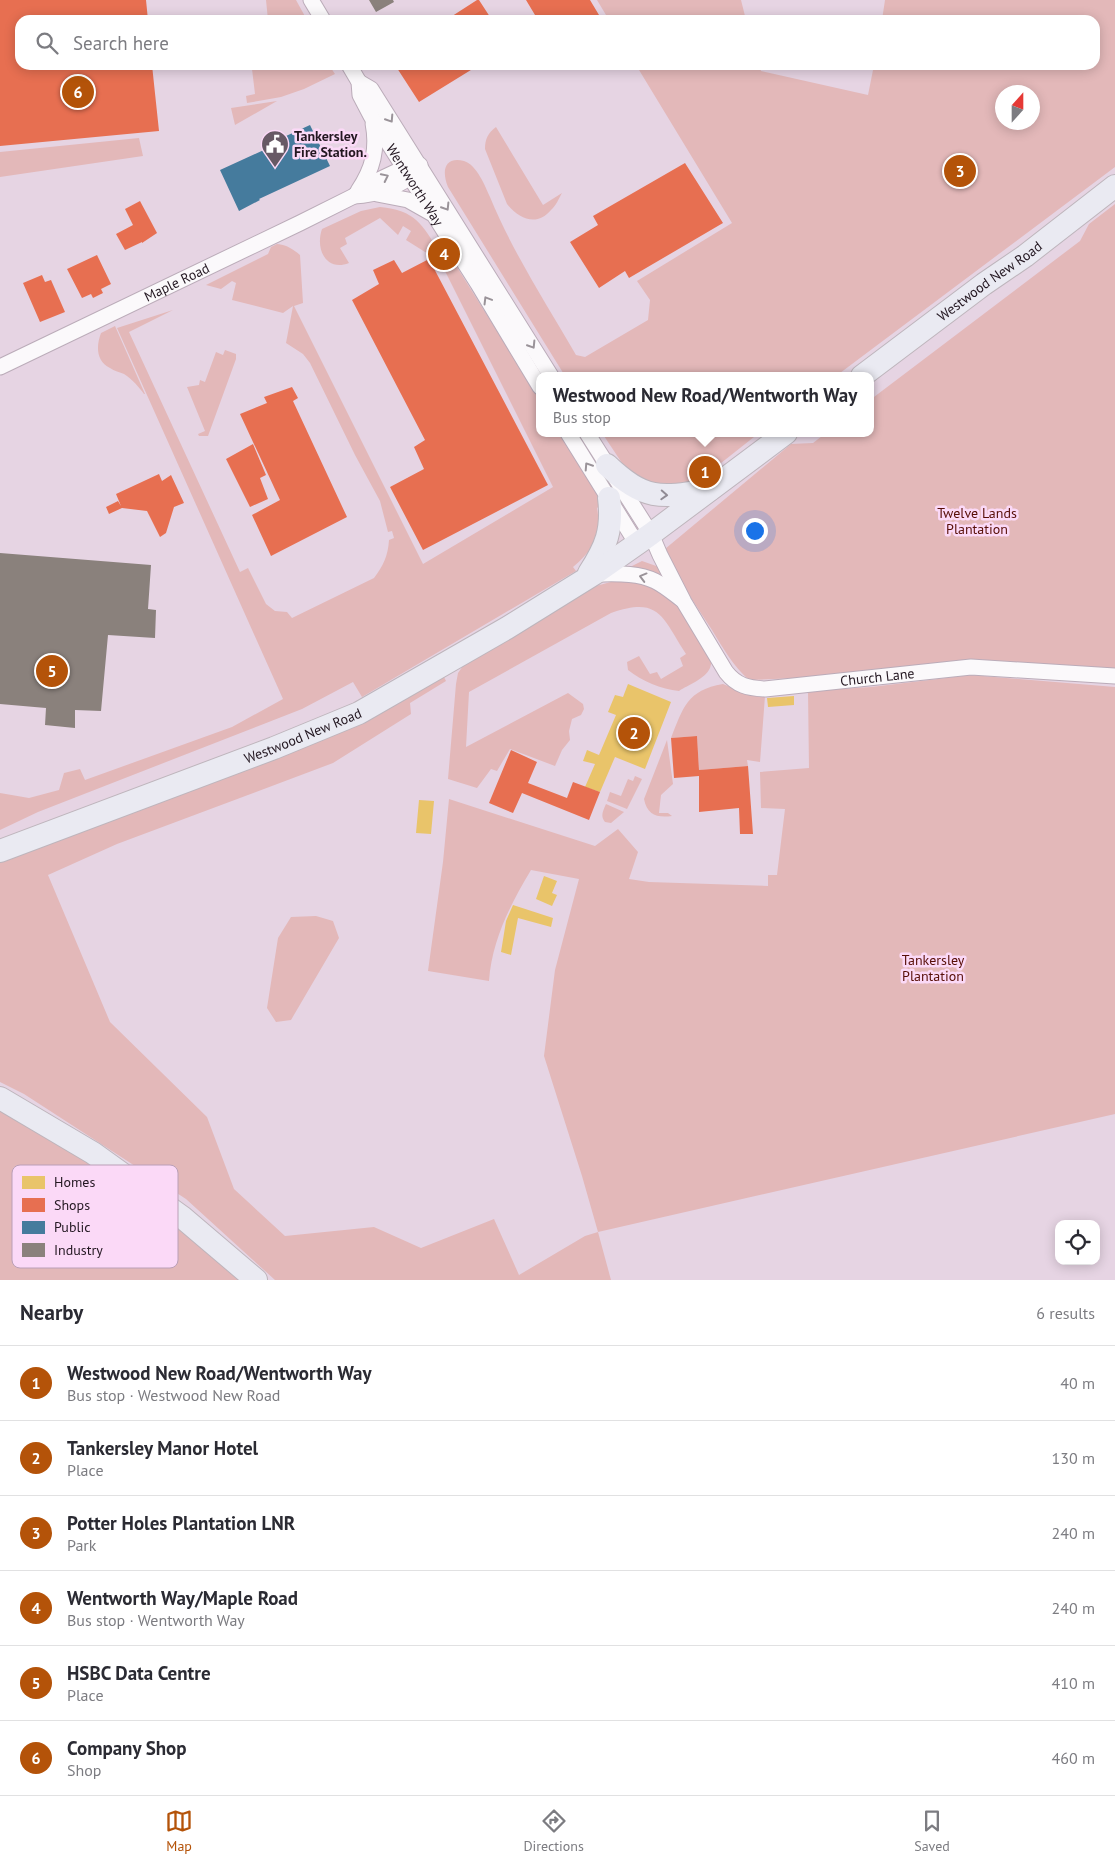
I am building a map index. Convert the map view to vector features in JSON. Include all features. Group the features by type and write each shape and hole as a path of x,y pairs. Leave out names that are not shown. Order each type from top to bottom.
{"highway":[{"name":"Westwood New Road","path":"867,372 984,284 1025,256 1115,186"},
{"name":"Westwood New Road","path":"0,851 274,748 359,712 507,628 590,576 644,539 781,437"},
{"path":"607,465 624,481 645,492 670,495 712,489"},
{"path":"590,576 607,542 610,522 609,498"},
{"path":"0,1098 110,1165"},
{"path":"178,1214 256,1280"}],"street":[{"path":"311,0 320,15"},
{"name":"Wentworth Way","path":"352,70 359,82 360,95 371,116 435,215 536,380"},
{"name":"Wentworth Way","path":"359,82 371,89 549,372"},
{"path":"354,196 370,171 374,158 376,145 371,116"},
{"name":"Maple Road","path":"354,196 377,194 420,165"},
{"name":"Maple Road","path":"0,367 354,196 366,186 407,173"},
{"path":"377,194 408,200 435,215"},
{"path":"571,437 609,498 644,539"},
{"path":"590,437 607,465 644,539"},
{"name":"Church Lane","path":"644,539 660,555 684,602 726,672 738,684 750,688 765,689 971,667 1115,676"},
{"name":"Church Lane","path":"590,576 621,574 646,578 664,586 684,602"}],"green space":[{"path":"266,0 296,0 304,15 268,15"},
{"path":"597,0 741,0 745,15 606,15"},
{"path":"885,0 1115,0 1115,167 841,372 563,372 448,187 445,171 448,163 457,160 464,161 477,171 519,258 576,355 585,357 648,320 650,300 637,281 732,223 639,70 761,71 868,95 873,70 1100,70 1100,15 883,15"},
{"path":"252,70 332,70 335,74 304,89 281,97 247,103 246,96 255,94"},
{"path":"277,101 235,125 231,108"},
{"path":"496,127 543,205 562,193 556,204 546,215 534,220 528,219 517,214 507,204 485,149 488,136"},
{"path":"139,138 143,156 0,177 0,152"},
{"name":"Twelve Lands Plantation","path":"1115,204 1115,669 972,659 797,678 749,680 724,650 681,581 665,549 791,444 813,443 821,437 874,437 874,397 1080,241 1089,224"},
{"path":"380,207 402,212 417,220 439,252 435,255 425,252 406,240 411,231 403,226 398,235 380,218 345,238 347,244 340,248 349,263 334,264 324,257 320,244 322,229 361,211"},
{"path":"277,244 284,245 300,255 303,303 294,306 423,564 553,487 438,257 450,256 536,394 536,437 564,437 609,498 597,508 597,534 591,548 573,567 576,571 362,697 353,682 302,709 38,812 0,830 0,793 29,798 59,790 64,773 80,769 85,780 232,727 283,699 117,328 173,310 129,332 240,572 248,568 266,604 275,611 287,612 292,618 374,578 382,565 388,551 389,540 394,538 392,531 388,532 380,501 310,363 303,354 286,343 293,306 283,313 232,300 236,283 232,281 221,289 206,285 268,254 271,247"},
{"path":"115,326 145,394 130,378 105,365 98,353 101,333"},
{"path":"225,350 236,354 236,359 208,436 199,436 198,434 205,431 187,387 199,385 200,380 205,382 216,352 223,355"},
{"path":"605,437 754,437 716,467 685,484 643,482 626,469"},
{"path":"642,561 659,567 673,585 628,568"},
{"path":"618,580 651,587 673,601 692,625 711,657 708,672 679,691 652,684 639,678 628,670 627,662 639,656 650,674 657,672 661,679 683,666 680,658 686,654 665,620 658,613 640,607 627,608 611,613 469,692 466,747 568,693 583,704 584,709 581,715 572,719 569,731 570,740 562,750 555,766 510,749 497,771 491,769 477,788 448,779 456,684 458,673 463,666 596,586"},
{"name":"Tankersley Plantation","path":"971,675 1115,687 1115,1114 598,1232 544,1056 555,970 579,879 531,870 503,923 494,951 489,981 428,971 443,862 449,799 595,846 618,829 638,852 629,879 649,882 768,886 768,875 777,875 785,809 761,808 760,772 809,768 808,691 871,687"},
{"path":"444,677 446,681 410,703 411,714 333,763 117,844 48,875 110,1022 207,1117 234,1189 285,1236 374,1227 421,1248 494,1219 519,1275 585,1236 598,1232 611,1280 275,1280 178,1194 178,1165 134,1165 24,1094 0,1082 0,862 267,761"},
{"path":"723,684 747,694 765,696 760,762 747,760 748,766 699,770 697,736 671,738 683,709 688,702 701,691"},
{"path":"667,740 673,784 661,795 659,813 668,813 672,816 657,816 650,812 644,799"},
{"path":"635,776 642,779 627,809 607,801 610,792 621,796 628,779 633,781"},
{"path":"606,804 624,812 611,823 605,822 602,816"},
{"path":"316,916 333,921 339,938 291,1020 276,1022 267,1008 278,938 291,917"},
{"path":"0,1110 31,1126 92,1165 12,1165 12,1268 178,1268 178,1228 241,1280 0,1280"}],"building: Homes":[{"path":"628,684 671,702 645,769 615,757 600,792 585,787 595,764 583,761 587,750 599,755 616,715 608,712 615,695 623,697"},
{"path":"794,696 794,705 768,707 767,698"},
{"path":"419,800 434,801 431,834 416,833"},
{"path":"544,876 557,881 552,893 557,895 552,906 536,899"},
{"path":"513,905 553,918 551,927 518,918 511,955 501,952 506,921"}],"building: Shops":[{"path":"0,0 146,0 148,15 15,15 15,70 153,70 159,131 0,146"},
{"path":"479,0 489,15 454,15"},
{"path":"526,0 590,0 599,15 535,15"},
{"path":"398,70 471,70 419,102"},
{"path":"685,163 723,223 629,278 625,271 599,288 570,242 598,225 593,216"},
{"path":"140,201 157,233 142,243 125,250 116,234 133,225 125,209"},
{"path":"97,255 111,284 101,289 103,293 93,298 91,294 82,298 67,269"},
{"path":"429,259 548,485 423,550 390,487 424,469 414,447 425,440 352,300 379,284 373,270 394,260 402,273"},
{"path":"42,275 45,282 51,280 65,312 40,322 23,283"},
{"path":"292,387 298,398 293,401 347,517 271,556 252,515 280,500 240,414 267,403 264,397"},
{"path":"253,444 266,475 260,478 268,499 250,507 226,459"},
{"path":"159,474 162,481 171,475 184,503 174,507 166,533 160,537 147,511 122,508 109,514 106,507 118,501 121,506 116,494"},
{"path":"697,736 699,770 748,766 753,834 740,834 739,808 699,812 699,776 674,778 671,738"},
{"path":"511,750 537,762 528,783 567,798 573,782 600,792 589,820 522,793 513,813 489,803"}],"building: Public":[{"name":"Tankersley Fire Station.","path":"310,125 330,166 259,199 239,211 220,170 288,139 286,136"}],"building: Industry":[{"path":"369,0 393,0 394,2 376,12"},
{"path":"0,553 151,565 148,609 156,610 155,638 108,635 101,711 75,710 75,728 45,725 46,708 0,704"}],"place":[{"name":"Company Shop","path":"78,92"},
{"name":"Tankersley Fire Station.","path":"275,168"},
{"name":"Potter Holes Plantation LNR","path":"960,171"},
{"name":"Wentworth Way/Maple Road","path":"444,254"},
{"name":"Westwood New Road/Wentworth Way","path":"705,472"},
{"name":"HSBC Data Centre","path":"52,671"},
{"name":"Tankersley Manor Hotel","path":"634,733"}]}
